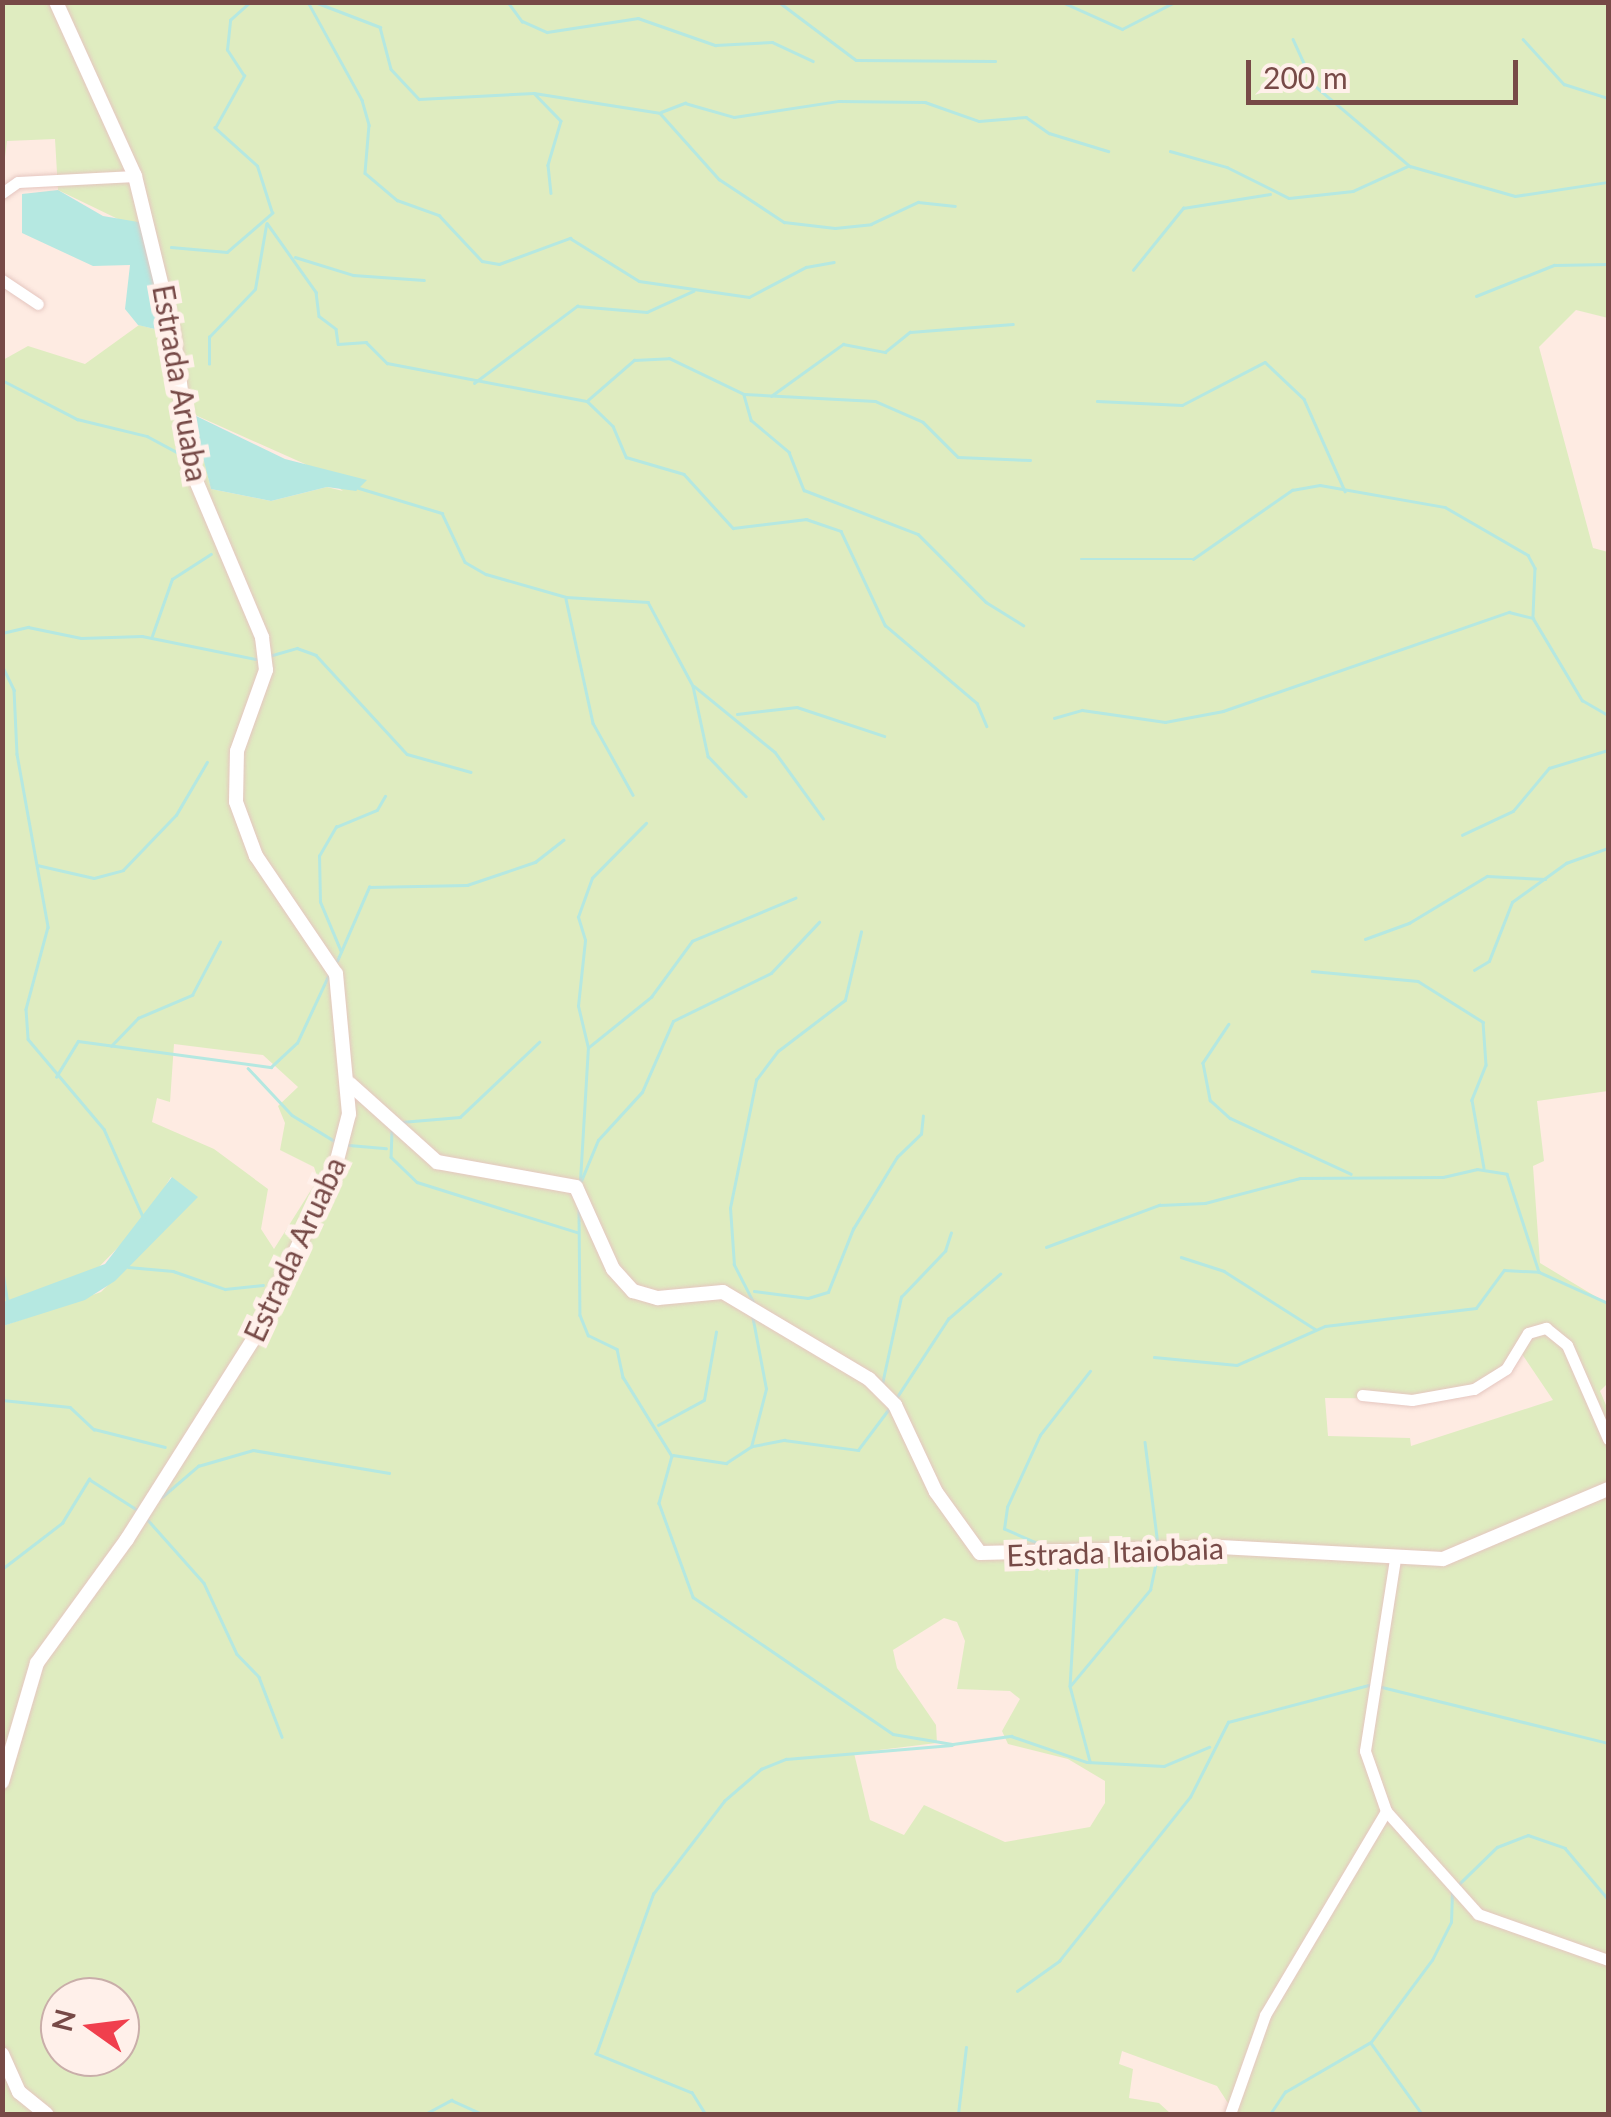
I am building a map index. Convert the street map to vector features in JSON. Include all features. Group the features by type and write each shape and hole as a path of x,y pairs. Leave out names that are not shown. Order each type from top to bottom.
{"street":[{"name":"Estrada Aruaba","path":"2,1782 49,1640 127,1539 271,1306 345,1138 350,1084 332,962 256,856 236,802 237,751 264,686 266,652 192,471 168,301 135,176 56,2"},
{"path":"2,193 18,182 135,176"},
{"path":"2,280 38,304"},
{"name":"Estrada Itaiobaia","path":"350,1084 437,1162 576,1188 613,1269 633,1292 658,1298 723,1292 879,1387 961,1537 980,1554 1220,1546 1395,1559 1465,1556 1608,1490"},
{"path":"1362,1395 1412,1400 1474,1389 1506,1369 1528,1333 1546,1328 1567,1345 1608,1440"},
{"path":"1395,1559 1365,1751 1386,1811 1478,1914 1608,1960"},
{"path":"1230,2114 1265,2015 1386,1811"},
{"path":"2,2054 19,2092 46,2114"}],"green space":[{"path":"3,3 1608,3 1608,318 1576,310 1539,347 1593,548 1608,552 1608,1091 1537,1101 1544,1161 1533,1166 1540,1263 1608,1304 1608,1383 1600,1391 1608,1410 1608,2114 1235,2114 1217,2086 1122,2051 1119,2064 1133,2069 1129,2098 1159,2103 1171,2114 3,2114 3,1326 101,1292 197,1197 171,1177 143,1222 92,1274 3,1302 3,360 28,346 85,364 139,325 162,331 120,220 58,190 55,139 7,141 3,173","holes":["193,414 305,464 343,491 327,487 271,501 211,489","174,1044 263,1055 298,1087 278,1106 285,1123 280,1150 314,1167 318,1179 274,1249 261,1229 268,1189 214,1149 152,1122 157,1098 170,1102","1518,1348 1553,1400 1411,1446 1410,1438 1328,1436 1325,1398 1456,1399 1499,1378","944,1618 957,1622 965,1641 957,1689 1010,1691 1020,1699 1002,1731 1008,1744 1068,1759 1105,1781 1105,1803 1090,1827 1005,1842 924,1805 904,1835 870,1820 854,1753 937,1743 936,1725 897,1668 893,1650"]}],"water":[{"path":"58,190 103,216 144,223 168,323 163,331 138,325 125,309 130,265 93,266 22,233 22,194"},
{"path":"192,414 285,459 367,480 356,491 327,487 271,501 211,489"},
{"path":"172,1177 198,1197 115,1281 85,1300 3,1326 3,1302 105,1264"}],"waterway":[{"path":"171,247 227,252 272,213 257,166 215,128 244,76 227,50 230,20 250,2"},
{"path":"308,2 362,100 369,125 365,173 397,200 439,215 482,261 499,264 570,238 639,281 749,297 806,267 834,262"},
{"path":"315,2 380,27 391,69 419,99 534,93 660,113 719,179 784,222 835,228 871,224 918,202 955,206"},
{"path":"508,2 522,21 547,32 638,18 715,45 772,42 813,61"},
{"path":"779,2 856,60 995,61"},
{"path":"1062,2 1122,29 1175,2"},
{"path":"1293,39 1314,85 1410,166 1515,196 1608,182"},
{"path":"1523,39 1564,84 1608,98"},
{"path":"535,94 561,121 548,165 551,193"},
{"path":"661,112 685,103 734,117 839,101 925,102 979,121 1026,117 1049,133 1108,151"},
{"path":"1170,151 1227,167 1289,198 1353,191 1408,166"},
{"path":"1133,270 1183,208 1270,194"},
{"path":"267,223 316,292 319,316 336,329 338,344 366,342 387,363 587,401 613,426 626,457 684,474 733,528 806,519 841,531 885,625 977,703 987,726"},
{"path":"209,364 209,337 255,289 266,225"},
{"path":"295,257 353,275 424,280"},
{"path":"1476,296 1554,265 1608,264"},
{"path":"474,383 577,306 647,312 693,291"},
{"path":"771,396 843,344 885,352 910,332 1013,324"},
{"path":"588,400 634,360 669,358 744,394 875,401 923,422 958,457 1030,460"},
{"path":"1097,401 1182,405 1265,362 1304,399 1345,491"},
{"path":"2,380 77,419 147,436 184,456"},
{"path":"744,395 751,420 789,452 804,490 918,534 986,602 1023,625"},
{"path":"1081,559 1193,559 1292,490 1320,485 1445,507 1528,555 1535,568 1533,616"},
{"path":"359,488 442,513 465,562 486,574 566,597 648,602 693,686 708,756 746,796"},
{"path":"152,636 172,579 211,554"},
{"path":"566,599 593,723 633,795"},
{"path":"1054,718 1082,710 1165,722 1223,711 1509,612 1533,618 1582,700 1608,715"},
{"path":"2,633 28,627 81,638 142,636 256,659"},
{"path":"269,656 297,648 316,655 407,754 471,772"},
{"path":"2,665 14,690 17,754 48,927 26,1009 28,1039 104,1129 145,1221"},
{"path":"694,686 775,752 823,818"},
{"path":"737,714 797,707 884,736"},
{"path":"1462,835 1513,811 1549,768 1608,750"},
{"path":"37,865 94,878 123,870 176,815 207,762"},
{"path":"341,952 320,902 319,856 336,827 377,810 385,796"},
{"path":"580,1181 588,1048 578,1006 585,940 578,917 592,878 646,823"},
{"path":"337,961 369,887 467,885 535,862 563,840"},
{"path":"1474,970 1489,961 1512,902 1566,863 1608,848"},
{"path":"1365,939 1409,923 1487,876 1545,879"},
{"path":"589,1047 651,997 692,941 795,898"},
{"path":"581,1181 598,1140 642,1092 673,1021 771,973 819,922"},
{"path":"753,1302 734,1265 730,1208 756,1080 778,1051 845,1000 861,932"},
{"path":"111,1046 138,1018 192,995 220,942"},
{"path":"1312,971 1418,981 1483,1022 1486,1065 1472,1100 1484,1168"},
{"path":"56,1077 78,1041 271,1067 297,1043 330,972"},
{"path":"1229,1024 1203,1063 1210,1100 1230,1118 1351,1174"},
{"path":"401,1122 460,1117 539,1042"},
{"path":"248,1068 292,1115 336,1142"},
{"path":"754,1291 808,1298 828,1292 853,1229 897,1157 921,1134 923,1116"},
{"path":"392,1131 391,1157 417,1182 577,1232"},
{"path":"349,1145 386,1148"},
{"path":"1046,1247 1159,1205 1205,1203 1300,1178 1443,1177 1477,1169 1507,1174 1539,1272"},
{"path":"579,1209 580,1315 588,1335 617,1349 623,1377 672,1456 659,1503 693,1597 893,1734 953,1744 1011,1736 1087,1762 1164,1766 1209,1747"},
{"path":"882,1384 901,1297 945,1251 951,1233"},
{"path":"1181,1257 1224,1271 1315,1329"},
{"path":"2,1266 8,1304"},
{"path":"128,1267 173,1271 225,1289 263,1285"},
{"path":"1154,1357 1237,1365 1325,1326 1476,1308 1504,1270 1539,1272 1608,1303"},
{"path":"895,1400 948,1319 1000,1274"},
{"path":"673,1455 726,1463 751,1447 766,1389 752,1315"},
{"path":"658,1425 704,1400 716,1332"},
{"path":"1041,1545 1004,1529 1007,1507 1040,1435 1090,1371"},
{"path":"2,1400 70,1407 94,1429 165,1447"},
{"path":"753,1446 784,1440 858,1450 891,1406"},
{"path":"1145,1442 1158,1545"},
{"path":"162,1497 198,1466 253,1450 389,1473"},
{"path":"2,1569 62,1523 89,1479 139,1511"},
{"path":"148,1520 204,1583 237,1654 259,1677 282,1737"},
{"path":"1071,1685 1150,1590 1158,1553"},
{"path":"1066,1558 1077,1569 1070,1686 1090,1761"},
{"path":"1017,1991 1059,1961 1190,1797 1228,1722 1369,1685"},
{"path":"1382,1687 1608,1743"},
{"path":"705,2114 692,2093 596,2054 653,1894 724,1801 761,1769 786,1759 951,1745"},
{"path":"1458,1885 1497,1847 1528,1835 1565,1848 1608,1899"},
{"path":"1270,2114 1285,2092 1371,2042 1432,1960 1451,1922 1452,1890"},
{"path":"1371,2043 1422,2114"},
{"path":"958,2114 966,2047"},
{"path":"425,2114 451,2100 482,2114"}]}
